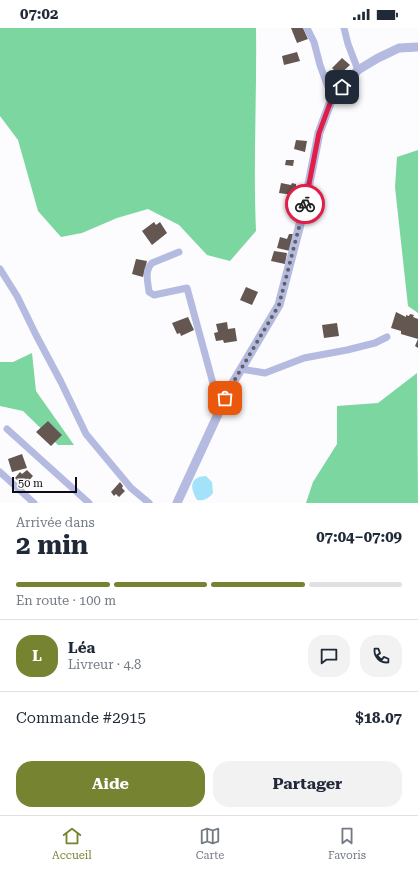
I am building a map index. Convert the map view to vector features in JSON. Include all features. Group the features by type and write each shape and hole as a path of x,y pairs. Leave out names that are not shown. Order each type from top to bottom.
{"street":[{"path":"307,28 314,42 320,65 332,98"},
{"path":"344,28 348,44 358,70"},
{"path":"177,503 231,386 279,305 304,209 319,133 332,98 358,70 378,58 399,48 418,47"},
{"path":"179,252 152,263 147,272 149,292 154,295 186,288 220,409"},
{"path":"0,269 17,296 86,434 131,488 149,503"},
{"path":"241,369 265,373 304,358 375,343 387,337"},
{"path":"7,428 89,503"},
{"path":"0,472 34,503"}],"green space":[{"path":"0,28 256,28 256,231 230,261 207,255 179,225 148,209 117,218 82,233 61,237 38,211 18,140 0,116"},
{"path":"418,150 418,313 408,306 395,187 397,157"},
{"path":"32,353 36,391 74,445 58,445 23,411 0,406 0,362 13,362"},
{"path":"417,373 418,503 306,503 313,482 337,444 337,406 378,403"}],"water":[{"path":"206,476 212,482 213,493 206,499 197,500 192,484 196,478"}],"building":[{"path":"291,28 303,28 308,39 297,43"},
{"path":"297,52 300,61 284,65 282,56"},
{"path":"342,58 350,65 339,75 332,68"},
{"path":"296,140 307,141 305,152 294,149"},
{"path":"286,160 294,160 293,166 285,165"},
{"path":"281,183 291,185 292,183 296,184 293,195 279,193"},
{"path":"154,222 156,225 160,222 167,233 152,245 142,231"},
{"path":"289,234 293,234 290,251 277,248 280,237 287,239"},
{"path":"274,251 287,253 285,264 271,261"},
{"path":"136,259 147,261 143,277 132,274"},
{"path":"246,287 258,292 252,305 240,300"},
{"path":"396,312 406,317 406,315 409,316 410,314 414,315 413,317 418,319 418,339 401,334 401,331 391,328"},
{"path":"188,317 194,330 181,336 180,333 177,334 172,323"},
{"path":"227,322 228,329 235,328 237,341 224,343 223,340 216,341 214,333 218,332 216,324"},
{"path":"337,323 339,336 324,338 322,325"},
{"path":"418,339 418,348 415,346"},
{"path":"48,421 62,435 51,446 36,432"},
{"path":"22,454 27,468 12,472 8,459"},
{"path":"27,470 33,476 24,486 15,478 20,472 22,474"},
{"path":"120,482 125,491 119,497 116,494 114,496 111,492"}],"way so far":[{"path":"225,398 279,305 305,204"}],"route":[{"path":"305,204 319,133 332,98 342,87"}]}
